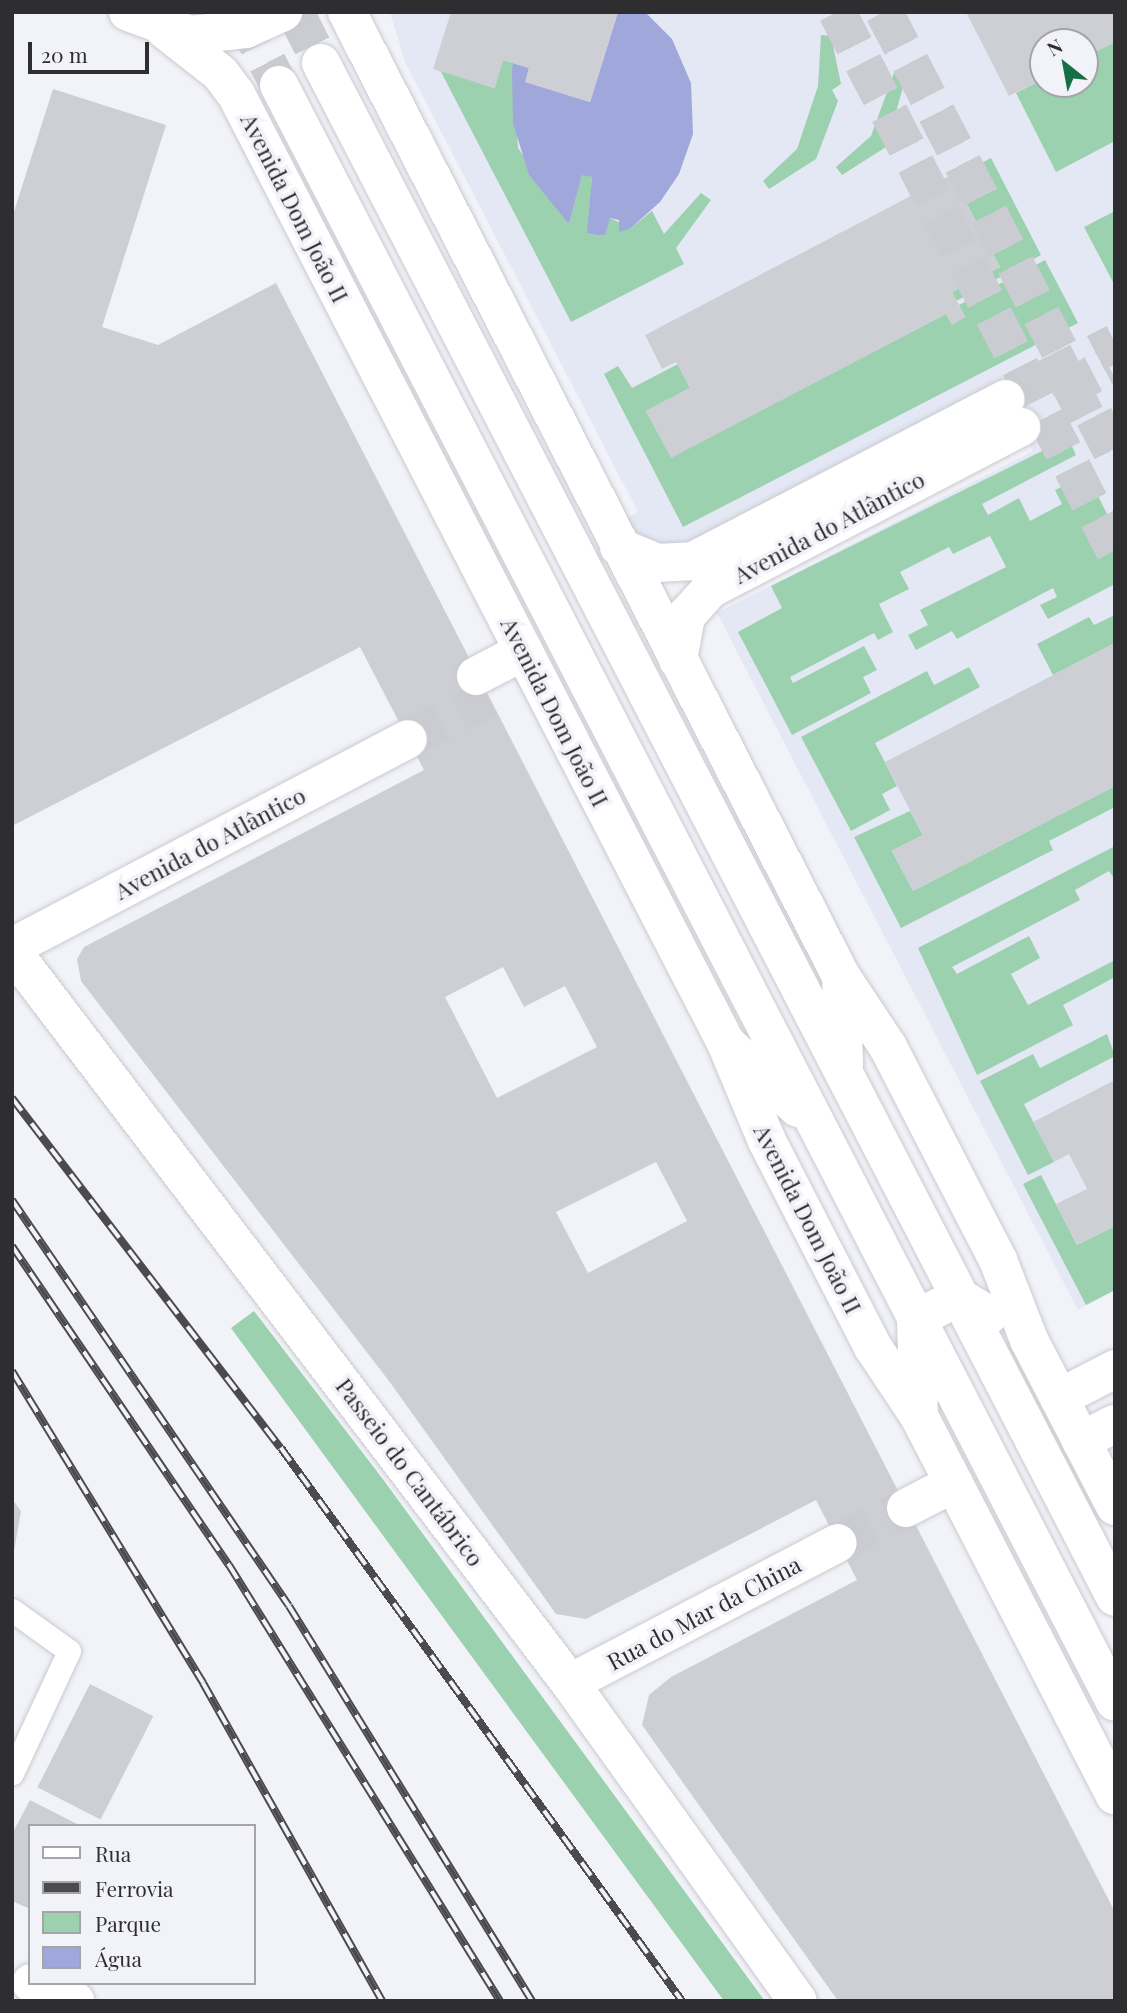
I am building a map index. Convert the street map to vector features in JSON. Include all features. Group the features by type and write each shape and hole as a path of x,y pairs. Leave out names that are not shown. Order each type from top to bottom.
{"street":[{"path":"135,18 219,35 283,12"},
{"path":"347,12 841,976 888,1047 992,1248 1029,1340 1115,1506"},
{"name":"Avenida Dom João II","path":"135,18 194,49 236,94 726,1043 802,1209 873,1347 919,1416 1115,1795"},
{"path":"321,63 1115,1597"},
{"name":"Avenida Dom João II","path":"279,85 1115,1702"},
{"name":"Avenida do Atlântico","path":"619,547 657,562 693,561 1013,413 710,589 686,616 678,660"},
{"path":"482,687 529,662"},
{"name":"Avenida do Atlântico","path":"12,917 402,728 12,949"},
{"name":"Passeio do Cantábrico","path":"12,949 570,1683 798,2001"},
{"path":"841,976 845,1076"},
{"path":"726,1043 815,1123"},
{"path":"959,1297 1029,1340"},
{"path":"916,1319 959,1297"},
{"name":"Avenida Dom João II","path":"916,1319 919,1416"},
{"path":"1059,1398 1115,1369"},
{"path":"1081,1441 1115,1424"},
{"path":"906,1508 954,1483"},
{"name":"Rua do Mar da China","path":"570,1683 838,1543"},
{"path":"31,1985 75,2001"}],"lane":[{"path":"12,1609 69,1651 12,1773"}],"shaded area":[{"path":"390,12 1115,12 1115,1290 1078,1310 717,613 1033,451 1001,390 689,551 646,546 625,519 638,512 405,62"}],"green space":[{"path":"821,35 831,36 841,84 832,90 838,101 816,159 769,189 763,181 797,149 818,86"},
{"path":"1115,42 1115,141 1056,172 1016,93 1029,86 1029,98 1099,98 1099,50"},
{"path":"503,60 513,63 518,148 569,224 582,174 592,177 588,233 597,235 610,218 631,228 652,211 664,234 701,193 711,200 676,248 684,264 571,322 440,70 494,88"},
{"path":"895,70 907,73 886,147 842,175 836,167 871,136"},
{"path":"991,158 1041,255 956,301 952,292 1000,267 953,178"},
{"path":"1115,211 1115,286 1084,227"},
{"path":"1045,260 1078,323 683,527 604,374 618,366 632,388 678,364 690,388 646,411 671,457 946,314 952,324 965,317 959,305"},
{"path":"1068,438 1076,455 982,504 988,515 1019,498 1030,521 1062,504 1055,490 1087,474 1109,518 1115,516 1115,584 1048,619 1040,605 1057,597 1053,588 957,639 952,631 916,650 908,635 928,625 920,610 1006,567 990,536 953,554 949,547 900,572 909,589 879,604 893,632 878,640 874,633 790,677 793,683 864,646 877,670 863,677 871,693 792,735 738,632 782,608 771,586"},
{"path":"1115,615 1115,643 1053,675 1037,644 1089,617 1094,625"},
{"path":"969,667 980,687 875,743 897,786 882,794 890,810 851,831 801,737 927,671 934,685"},
{"path":"1115,786 1115,807 1049,841 1053,850 901,928 854,837 910,811 923,835 892,851 913,891"},
{"path":"1115,846 1115,880 1109,871 1075,890 1080,900 952,967 957,974 1029,936 1040,958 1011,974 1028,1005 1115,960 1115,977 1063,1005 1073,1025 977,1075 918,948"},
{"path":"1107,1034 1115,1056 1024,1104 1054,1162 1028,1175 980,1081 1033,1054 1040,1068"},
{"path":"1041,1175 1077,1245 1115,1226 1115,1290 1086,1305 1023,1184"},
{"path":"254,1311 382,1478 765,2001 724,2001 231,1328"}],"water":[{"path":"618,12 645,12 672,39 691,83 693,134 679,174 660,202 631,228 619,232 619,220 610,218 605,235 597,235 587,233 592,177 582,175 569,224 529,175 513,123 512,70 513,63 529,68 526,82 590,102"}],"building":[{"path":"451,12 618,12 590,102 525,82 529,68 503,60 495,88 433,69"},
{"path":"966,12 1115,12 1115,42 1099,50 1099,28 1029,28 1029,86 1009,96"},
{"path":"53,89 166,125 102,327 158,345 276,283 1115,1912 1115,2001 838,2001 642,1725 649,1695 671,1677 857,1580 816,1500 586,1619 556,1614 389,1381 81,981 77,959 84,947 424,770 360,647 12,826 12,218","holes":["503,967 524,1007 565,986 597,1047 497,1098 445,997","656,1162 687,1221 588,1273 556,1212"]},
{"path":"951,175 1000,267 952,292 965,317 952,325 946,314 671,458 646,411 690,388 676,362 662,369 645,335"},
{"path":"1115,643 1115,786 913,891 892,850 923,835 885,762"},
{"path":"1115,1080 1115,1226 1077,1245 1056,1204 1087,1189 1069,1154 1054,1162 1033,1122"},
{"path":"12,1499 21,1511 14,1551 12,1551"},
{"path":"90,1684 153,1716 101,1820 37,1787"},
{"path":"30,1800 77,1824 28,1824 28,1908 12,1901 12,1834"}],"tunnel":[{"path":"241,12 279,85"},
{"path":"295,12 321,63"},
{"path":"837,12 1115,551"},
{"path":"884,12 1115,457"},
{"path":"1045,379 1115,343"},
{"path":"1060,407 1115,379"},
{"path":"408,739 488,698"},
{"path":"838,1543 906,1508"}],"railway":[{"path":"12,1098 281,1448 682,2001"},
{"path":"12,1200 289,1606 532,2001"},
{"path":"12,1246 229,1565 500,2001"},
{"path":"12,1371 203,1683 382,2001"}]}
